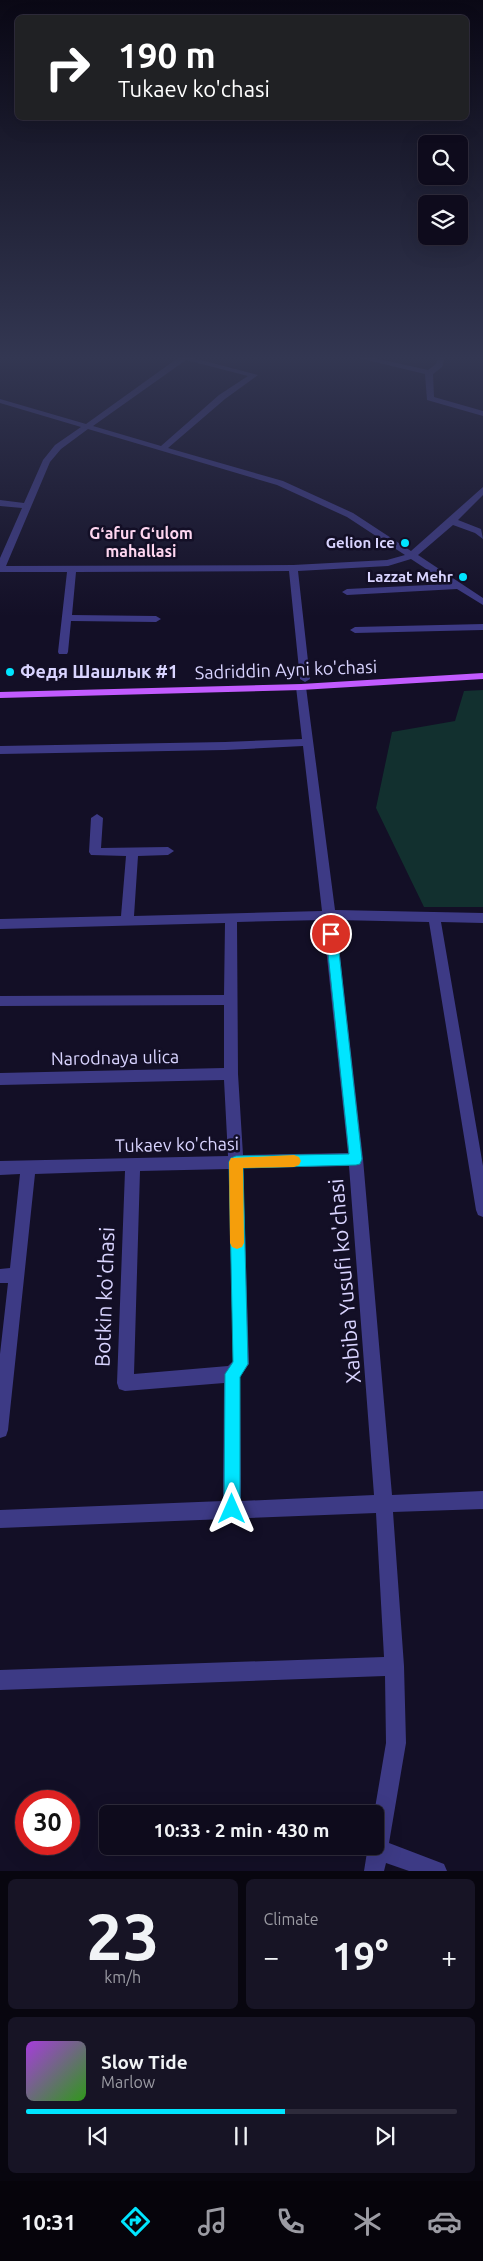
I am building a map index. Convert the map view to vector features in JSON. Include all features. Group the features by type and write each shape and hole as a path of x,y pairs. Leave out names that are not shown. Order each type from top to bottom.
{"main road":[{"name":"Sadriddin Ayni ko'chasi","path":"0,686 303,683 483,668"},
{"name":"Sadriddin Ayni ko'chasi","path":"0,695 483,676"}],"street":[{"path":"64,442 46,462 0,569 293,568 388,563 411,556 452,521 483,490"},
{"path":"139,442 280,483 350,514 483,602"},
{"path":"162,449 170,442"},
{"path":"0,503 26,506"},
{"path":"452,521 483,536"},
{"name":"Xabiba Yusufi ko'chasi","path":"293,568 307,742 329,915 356,1159 384,1505 394,1666 396,1744 384,1814"},
{"path":"63,652 72,569"},
{"path":"347,592 458,586"},
{"path":"66,618 156,619"},
{"path":"355,630 483,626"},
{"path":"0,750 216,746 307,742"},
{"path":"97,818 95,852 168,851"},
{"path":"127,921 132,852"},
{"path":"0,924 329,915 483,918"},
{"path":"434,917 483,1210"},
{"path":"231,919 230,1074 236,1162 240,1364 232,1374 232,1509"},
{"path":"0,1001 230,1000"},
{"name":"Narodnaya ulica","path":"0,1079 230,1074"},
{"name":"Tukaev ko'chasi","path":"0,1168 356,1159"},
{"name":"Botkin ko'chasi","path":"133,1164 124,1383 232,1374"},
{"path":"0,1430 8,1276 28,1168"},
{"path":"0,1519 483,1500"},
{"path":"0,1680 394,1666"},
{"path":"384,1851 438,1871"},
{"name":"Xabiba Yusufi ko'chasi","path":"374,1871 377,1855"}],"green space":[{"path":"483,690 483,907 424,907 376,808 392,732 455,721 464,691"}],"slow traffic":[{"path":"237,1243 236,1162 294,1161"}],"place":[{"name":"Gelion Ice","path":"405,543"},
{"name":"Lazzat Mehr","path":"463,577"},
{"name":"Федя Шашлык #1","path":"10,672"}],"district":[{"name":"Gʻafur Gʻulom mahallasi","path":"141,542"}],"route":[{"path":"232,1509 232,1374 240,1364 236,1162 356,1159 331,934"}]}
